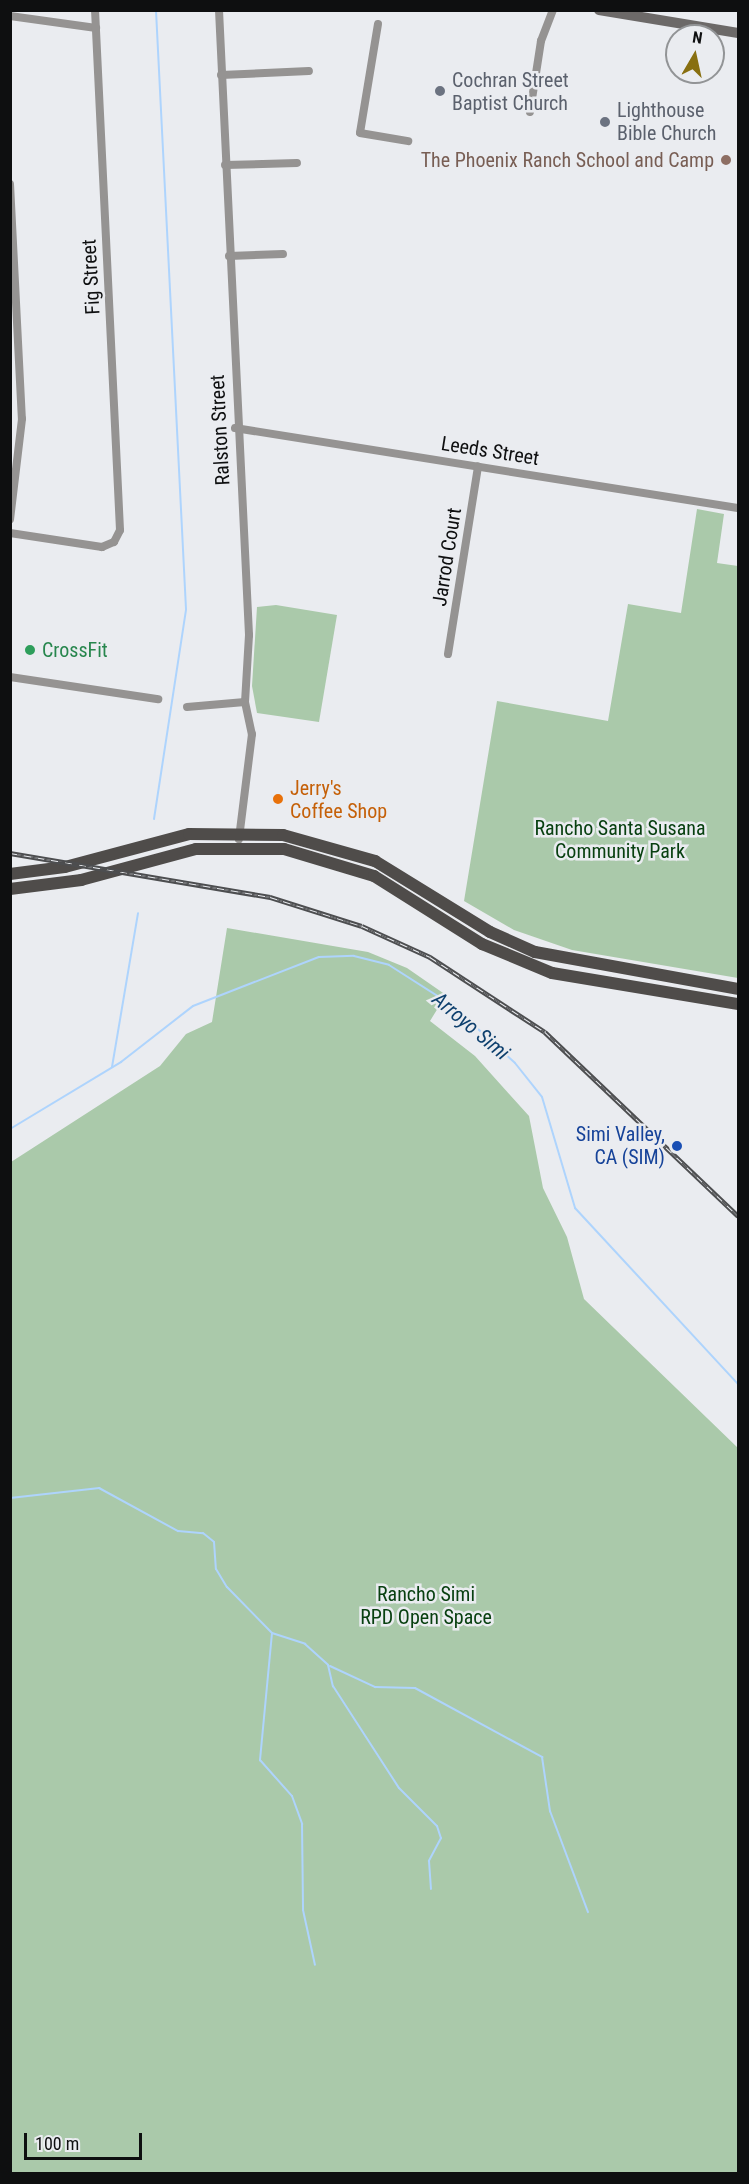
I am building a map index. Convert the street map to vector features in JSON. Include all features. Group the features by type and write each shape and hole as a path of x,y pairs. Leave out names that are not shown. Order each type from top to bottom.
{"main road":[{"path":"599,10 738,33"},
{"path":"10,874 66,867 160,840 239,831 306,839 375,861 490,932 551,958 738,989"},
{"path":"10,889 81,880 174,852 239,846 294,851 354,868 390,885 482,944 552,973 738,1004"}],"street":[{"name":"Fig Street","path":"10,533 102,547 115,540 120,530 95,10"},
{"name":"Ralston Street","path":"219,10 235,428 249,635 245,702 252,747 239,831 239,846"},
{"path":"530,111 541,41 553,10"},
{"path":"10,16 96,28"},
{"path":"378,24 360,133 408,141"},
{"path":"221,75 309,71"},
{"path":"225,165 297,163"},
{"path":"10,184 21,419 10,519"},
{"path":"229,256 283,254"},
{"name":"Leeds Street","path":"235,428 738,508"},
{"name":"Jarrod Court","path":"448,654 478,466"},
{"path":"10,676 158,699"},
{"path":"188,706 245,702"}],"green space":[{"name":"Rancho Santa Susana Community Park","path":"697,509 724,514 717,563 738,566 738,978 572,950 514,930 464,901 497,701 608,721 628,604 681,613"},
{"path":"276,605 337,615 319,722 257,713 252,686 257,607"},
{"name":"Rancho Simi RPD Open Space","path":"227,928 368,952 407,968 446,995 430,1021 475,1056 529,1116 543,1188 567,1237 584,1299 738,1448 738,2173 11,2173 11,1162 160,1066 186,1034 212,1022"}],"waterway":[{"path":"154,819 186,609 156,10"},
{"path":"112,1067 138,913"},
{"name":"Arroyo Simi","path":"10,1129 121,1062 193,1006 319,957 354,956 389,965 453,1006 515,1063 542,1097 575,1208 738,1384"},
{"path":"10,1498 99,1488 178,1531 203,1533 214,1542 216,1569 227,1587 272,1633 305,1644 328,1665 333,1686 399,1788 437,1826 441,1838 429,1861 431,1889"},
{"path":"272,1633 260,1760 292,1796 302,1824 303,1910 315,1965"},
{"path":"330,1666 375,1687 415,1688 542,1757 550,1811 588,1912"}],"railway":[{"path":"10,853 270,897 362,926 430,957 545,1032 738,1216"}],"place":[{"name":"Cochran Street Baptist Church","path":"440,91"},
{"name":"Lighthouse Bible Church","path":"605,122"},
{"name":"The Phoenix Ranch School and Camp","path":"726,160"},
{"name":"CrossFit","path":"30,650"},
{"name":"Jerry's Coffee Shop","path":"278,799"},
{"name":"Simi Valley, CA (SIM)","path":"677,1146"}]}
